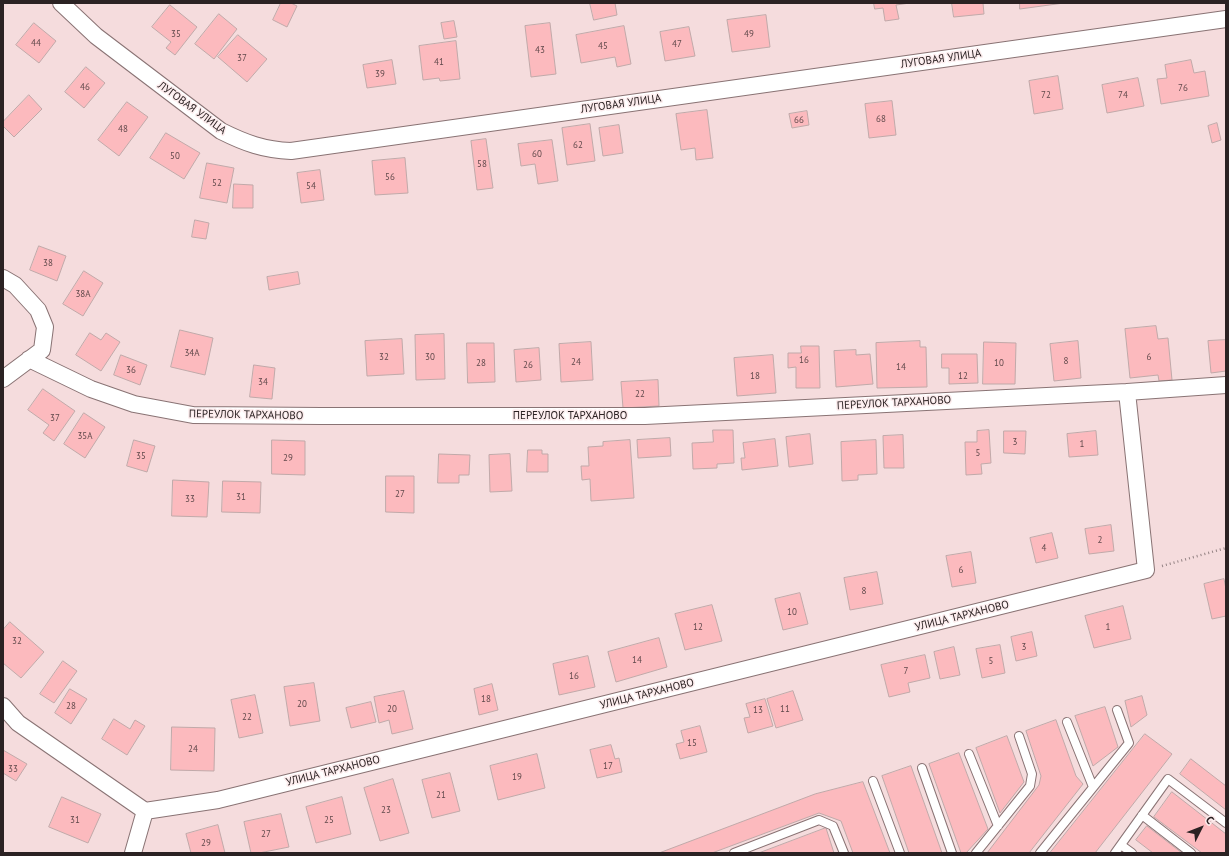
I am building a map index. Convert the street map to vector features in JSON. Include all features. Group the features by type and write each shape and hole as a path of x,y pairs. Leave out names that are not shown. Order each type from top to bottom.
{"street":[{"name":"ЛУГОВАЯ УЛИЦА","path":"61,3 96,36 221,131 238,140 260,147 272,150 291,151 1226,19"},
{"path":"3,278 15,285 38,310 45,327 42,350 3,379"},
{"name":"ПЕРЕУЛОК ТАРХАНОВО","path":"29,359 91,389 134,404 193,415 645,416 1127,392 1226,385"},
{"path":"1127,392 1146,570"},
{"name":"УЛИЦА ТАРХАНОВО","path":"145,811 218,800 1146,570"},
{"path":"3,706 18,723 145,811 133,853"}],"lane":[{"path":"1040,853 1129,743 1117,710"},
{"path":"1067,722 1093,787"},
{"path":"976,853 1030,786 1032,774 1019,736"},
{"path":"969,754 998,826"},
{"path":"922,768 952,853"},
{"path":"1115,853 1168,779 1226,824"},
{"path":"874,781 900,853"},
{"path":"1142,815 1191,853"},
{"path":"734,853 820,820 833,826 844,853"},
{"path":"1121,845 1132,853"}],"path":[{"path":"1146,570 1226,548"}],"building":[{"path":"281,3 291,3 297,6 287,27 273,20"},
{"path":"590,3 615,3 617,15 594,20"},
{"path":"874,3 910,3 896,5 899,19 885,21 883,8 875,9"},
{"path":"952,3 983,3 984,14 954,17"},
{"path":"1020,3 1064,3 1020,9"},
{"path":"170,5 197,27 175,55 166,48 171,42 152,27"},
{"path":"219,14 237,29 214,59 195,44"},
{"path":"766,15 770,47 732,52 727,20"},
{"path":"454,21 457,37 444,39 441,23"},
{"path":"34,23 56,41 39,63 16,45"},
{"path":"550,23 556,74 531,77 525,26"},
{"path":"624,26 631,64 617,67 615,57 581,63 576,35"},
{"path":"689,27 695,56 665,61 660,32"},
{"path":"238,35 267,59 247,82 218,57"},
{"path":"456,41 460,79 440,81 439,78 423,80 419,46"},
{"path":"392,60 396,84 367,88 363,65"},
{"path":"1191,60 1194,73 1205,71 1209,96 1161,104 1157,79 1167,78 1165,65"},
{"path":"86,67 105,83 84,108 65,92"},
{"path":"1058,76 1063,109 1034,114 1029,81"},
{"path":"1138,78 1144,106 1107,113 1102,85"},
{"path":"29,95 42,109 14,137 3,126 3,122"},
{"path":"892,101 896,135 869,138 865,104"},
{"path":"127,102 148,117 119,156 98,140"},
{"path":"707,110 713,158 696,160 695,148 681,150 676,114"},
{"path":"807,111 809,125 792,128 789,114"},
{"path":"1217,123 1221,140 1212,143 1208,126"},
{"path":"590,124 595,161 567,165 562,128"},
{"path":"619,125 623,153 603,156 599,128"},
{"path":"166,133 200,153 184,179 150,158"},
{"path":"486,139 493,188 477,190 471,141"},
{"path":"552,140 558,181 538,184 535,164 521,166 518,144"},
{"path":"405,158 408,193 375,195 372,161"},
{"path":"207,163 234,168 227,203 200,198"},
{"path":"320,170 324,200 301,203 297,173"},
{"path":"234,184 253,185 253,208 233,208"},
{"path":"195,220 209,223 206,239 192,237"},
{"path":"39,246 66,256 57,281 30,270"},
{"path":"84,271 103,283 83,316 63,304"},
{"path":"298,272 300,284 269,290 267,277"},
{"path":"1156,326 1158,339 1168,338 1172,380 1159,381 1158,375 1130,378 1125,329"},
{"path":"180,330 213,338 205,375 171,367"},
{"path":"90,333 101,340 106,333 120,342 101,371 76,355"},
{"path":"444,334 445,379 416,380 415,335"},
{"path":"402,339 404,374 367,376 365,341"},
{"path":"1226,340 1226,371 1211,373 1208,341"},
{"path":"920,341 920,347 926,347 927,387 877,388 876,343"},
{"path":"1078,341 1081,378 1054,381 1050,344"},
{"path":"591,342 593,380 561,382 559,344"},
{"path":"984,342 1016,343 1015,384 983,384"},
{"path":"467,343 494,343 495,382 468,383"},
{"path":"801,346 819,346 820,388 796,388 796,367 788,368 788,353 801,353"},
{"path":"539,348 541,380 516,382 514,350"},
{"path":"856,350 856,355 870,354 873,384 836,387 834,351"},
{"path":"942,354 977,354 978,383 949,384 949,368 942,368"},
{"path":"121,355 147,365 140,385 114,375"},
{"path":"773,355 776,393 737,396 734,358"},
{"path":"254,365 275,368 272,399 250,397"},
{"path":"658,380 659,406 623,408 621,382"},
{"path":"43,389 75,411 54,441 43,433 49,425 28,410"},
{"path":"84,413 105,427 85,458 64,444"},
{"path":"713,430 733,430 734,463 717,464 717,468 693,469 692,443 713,442"},
{"path":"989,430 991,463 981,464 982,474 966,475 965,442 977,442 977,431"},
{"path":"1004,431 1026,431 1025,454 1004,453"},
{"path":"1096,431 1098,455 1069,457 1067,434"},
{"path":"810,434 813,464 789,467 786,437"},
{"path":"903,435 904,468 884,468 883,436"},
{"path":"670,438 671,456 638,458 637,440"},
{"path":"775,439 778,466 742,470 741,458 745,458 743,443"},
{"path":"134,440 155,446 147,472 127,466"},
{"path":"272,440 305,441 305,475 272,474"},
{"path":"630,440 634,498 591,501 590,479 582,480 581,466 589,466 588,447 603,446 603,442"},
{"path":"876,440 877,474 858,475 858,480 842,481 841,442"},
{"path":"528,450 542,450 542,454 548,454 548,472 527,472"},
{"path":"439,454 470,455 469,475 459,475 459,483 438,483"},
{"path":"510,454 512,491 490,492 489,455"},
{"path":"386,476 414,476 414,513 386,512"},
{"path":"173,480 209,482 207,517 172,516"},
{"path":"223,481 261,482 260,513 222,512"},
{"path":"1111,525 1114,551 1089,554 1085,529"},
{"path":"1052,533 1058,558 1036,563 1030,538"},
{"path":"971,552 976,583 952,587 946,556"},
{"path":"877,572 883,604 850,610 844,578"},
{"path":"1224,579 1226,589 1226,616 1212,619 1204,584"},
{"path":"800,593 808,624 783,630 775,599"},
{"path":"712,605 722,641 685,650 675,614"},
{"path":"1123,606 1131,639 1094,648 1085,616"},
{"path":"10,622 44,652 21,678 3,663 3,630"},
{"path":"1032,632 1037,656 1016,661 1011,637"},
{"path":"659,638 667,667 616,682 608,652"},
{"path":"1000,645 1005,673 982,678 976,649"},
{"path":"954,647 960,675 940,679 934,652"},
{"path":"925,655 930,678 908,683 910,692 889,697 881,665"},
{"path":"588,656 595,687 559,695 553,664"},
{"path":"63,661 77,671 54,703 40,694"},
{"path":"314,683 320,721 290,726 284,687"},
{"path":"492,684 498,710 479,715 474,689"},
{"path":"70,689 87,699 71,724 55,713"},
{"path":"404,691 413,729 392,734 389,720 379,723 374,697"},
{"path":"793,691 803,720 776,728 767,699"},
{"path":"255,695 263,733 239,738 231,700"},
{"path":"1142,696 1147,715 1131,727 1125,701"},
{"path":"765,699 773,726 748,733 744,718 750,717 746,704"},
{"path":"371,702 376,722 351,728 346,708"},
{"path":"1105,707 1118,747 1093,766 1075,716"},
{"path":"114,719 130,729 135,720 145,726 127,755 102,739"},
{"path":"1056,720 1076,776 1083,784 1029,853 987,853 1039,785 1041,776 1026,731"},
{"path":"700,726 707,752 680,759 676,744 684,742 681,731"},
{"path":"172,727 215,728 214,771 171,770"},
{"path":"1145,734 1172,754 1095,853 1050,853"},
{"path":"1007,736 1024,782 1000,813 976,748"},
{"path":"611,745 615,759 619,758 622,772 597,778 590,750"},
{"path":"3,750 27,764 16,781 3,773"},
{"path":"959,753 988,829 966,853 961,853 929,764"},
{"path":"537,754 545,788 498,800 490,766"},
{"path":"1191,759 1226,786 1226,810 1180,774"},
{"path":"911,766 942,853 909,853 882,776"},
{"path":"450,773 460,811 432,818 422,780"},
{"path":"393,779 409,833 380,841 364,788"},
{"path":"863,782 890,853 853,853 841,821 819,813 712,853 659,853 815,794"},
{"path":"1172,792 1226,834 1226,853 1202,853 1154,817"},
{"path":"62,797 101,814 88,843 49,827"},
{"path":"342,797 351,834 316,843 306,807"},
{"path":"281,814 289,847 259,853 251,853 244,822"},
{"path":"218,825 225,853 191,853 186,834"},
{"path":"1147,826 1182,853 1153,853 1136,840"},
{"path":"826,828 834,853 759,853"}]}
